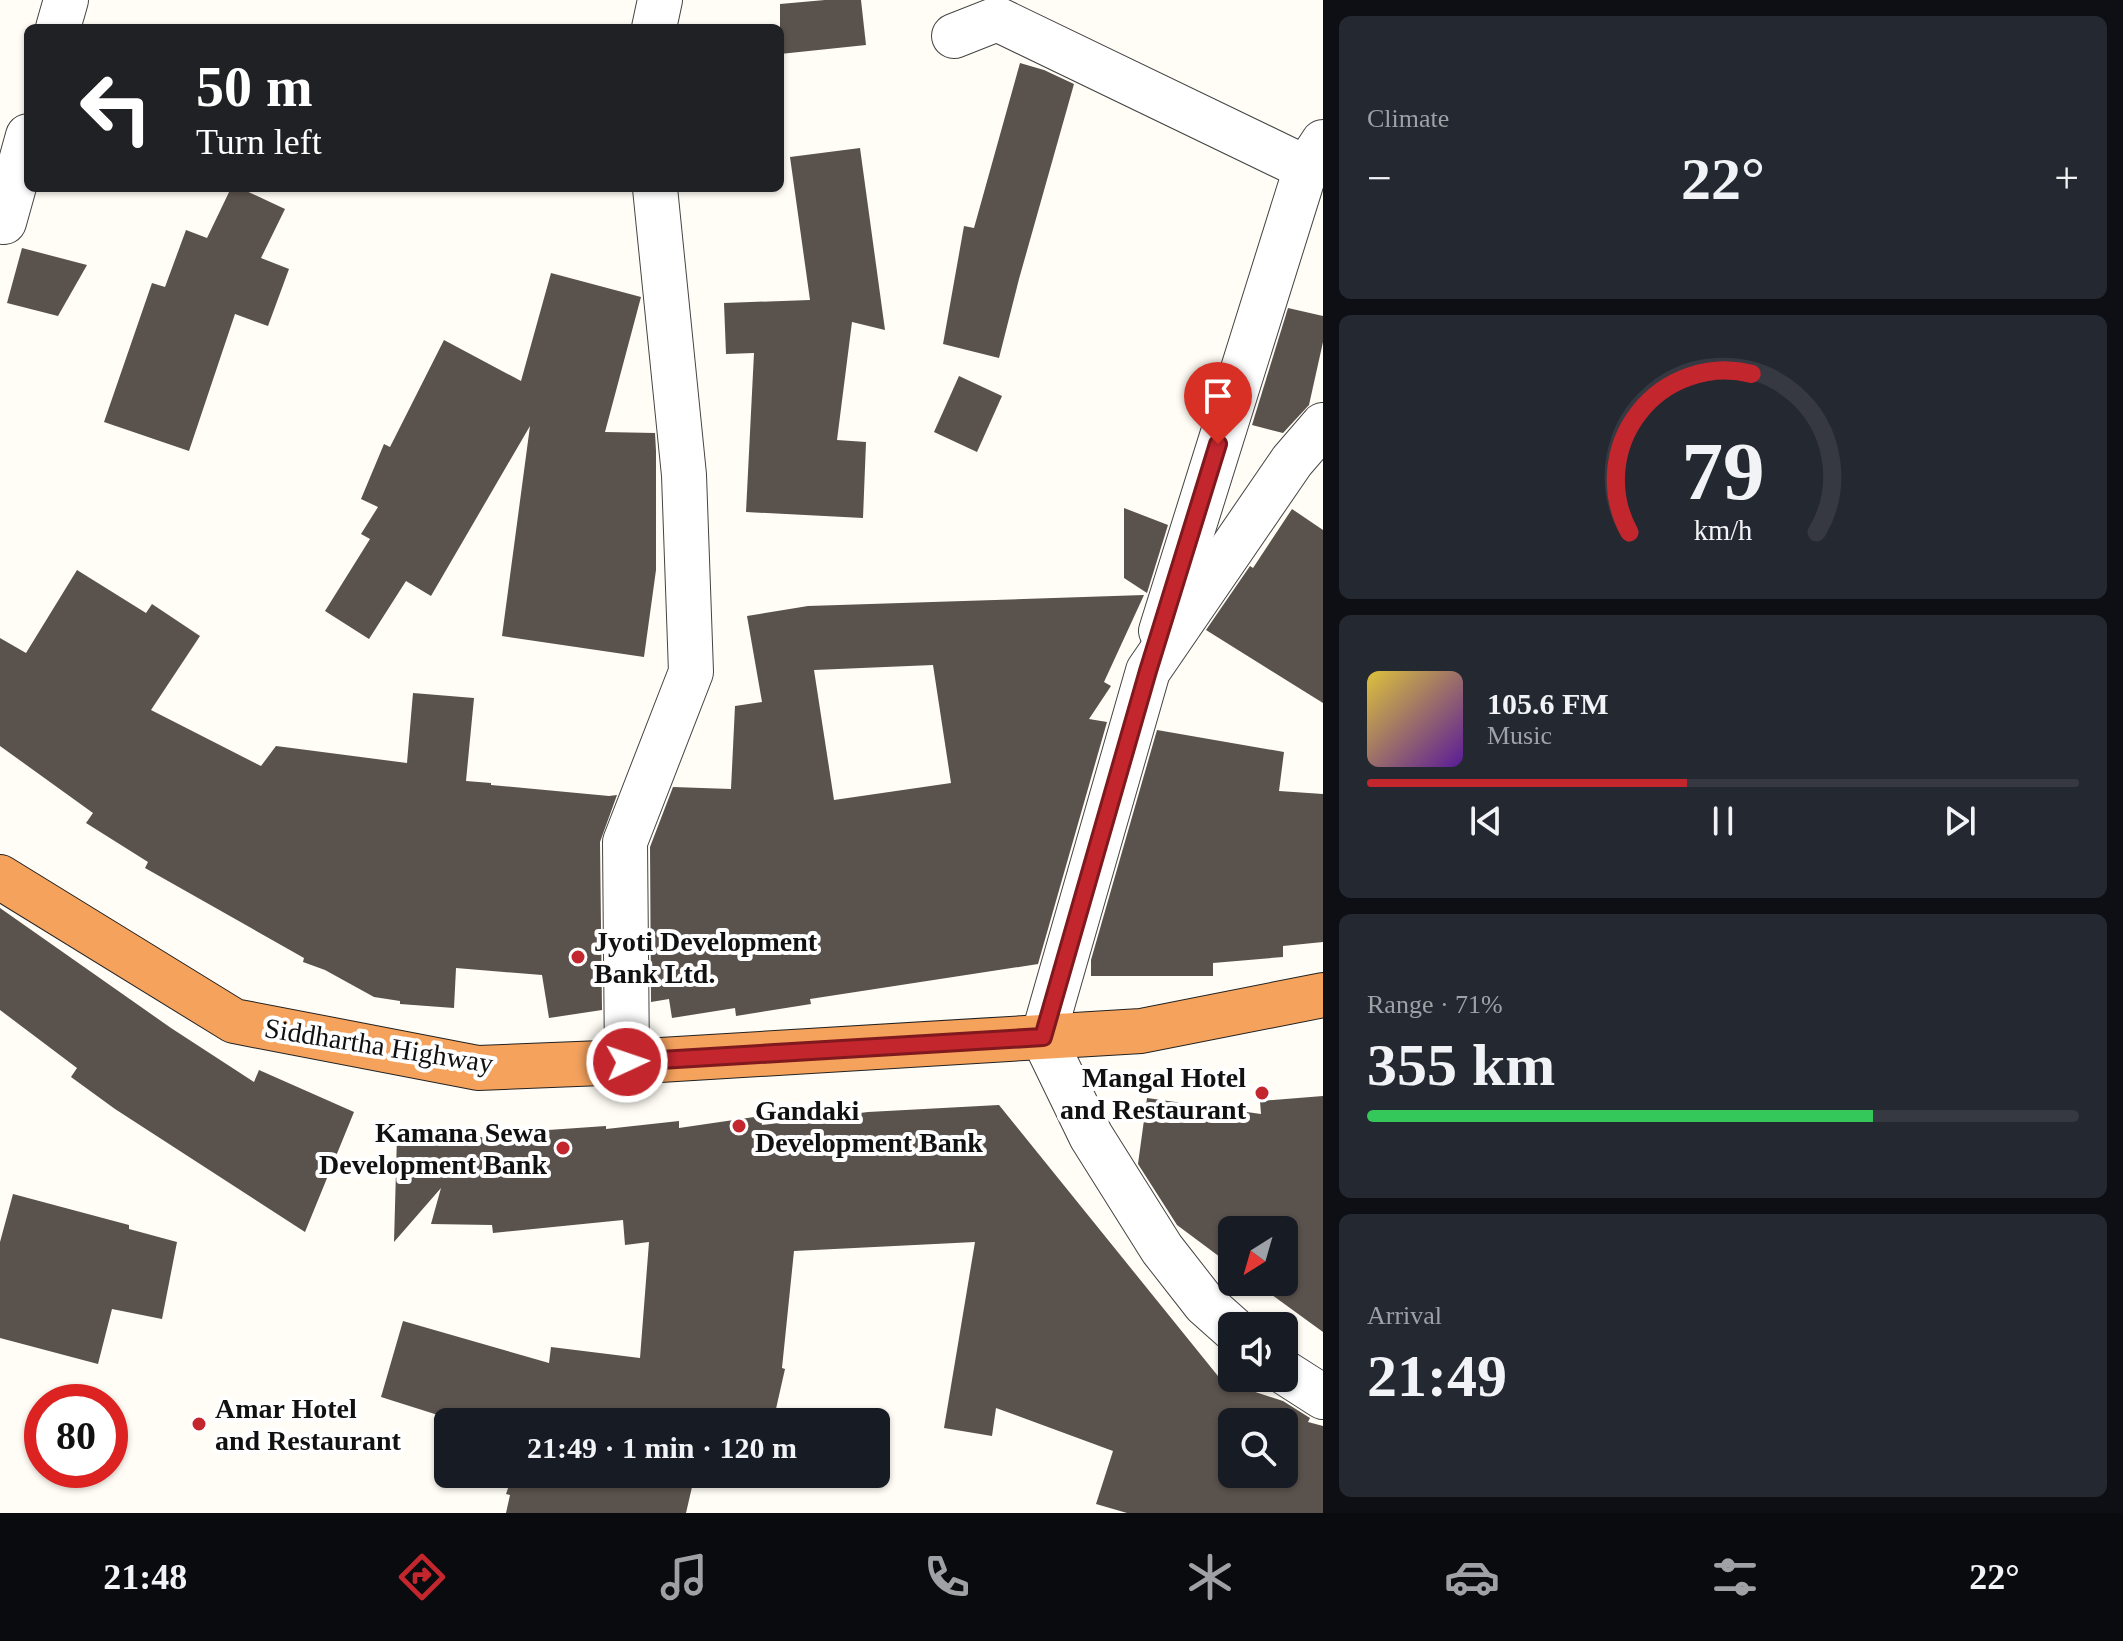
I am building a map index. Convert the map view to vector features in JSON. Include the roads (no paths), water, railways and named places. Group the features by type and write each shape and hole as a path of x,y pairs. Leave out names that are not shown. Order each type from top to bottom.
{"highway":[{"name":"Siddhartha Highway","path":"0,877 234,1021 478,1068 1141,1031 1323,995"}],"street":[{"path":"59,24 66,0"},
{"path":"655,24 660,0"},
{"path":"954,36 997,19 1314,155 1148,671 1043,1037 1091,1136 1162,1249 1205,1304 1218,1316"},
{"path":"4,222 24,150"},
{"path":"627,1062 625,842 691,672 684,475 655,192"},
{"path":"1148,671 1292,461 1323,425"},
{"path":"1298,1381 1323,1397"}],"place":[{"name":"Jyoti Development Bank Ltd.","path":"578,957"},
{"name":"Mangal Hotel and Restaurant","path":"1262,1093"},
{"name":"Gandaki Development Bank","path":"739,1126"},
{"name":"Kamana Sewa Development Bank","path":"563,1148"},
{"name":"Amar Hotel and Restaurant","path":"199,1424"}]}
